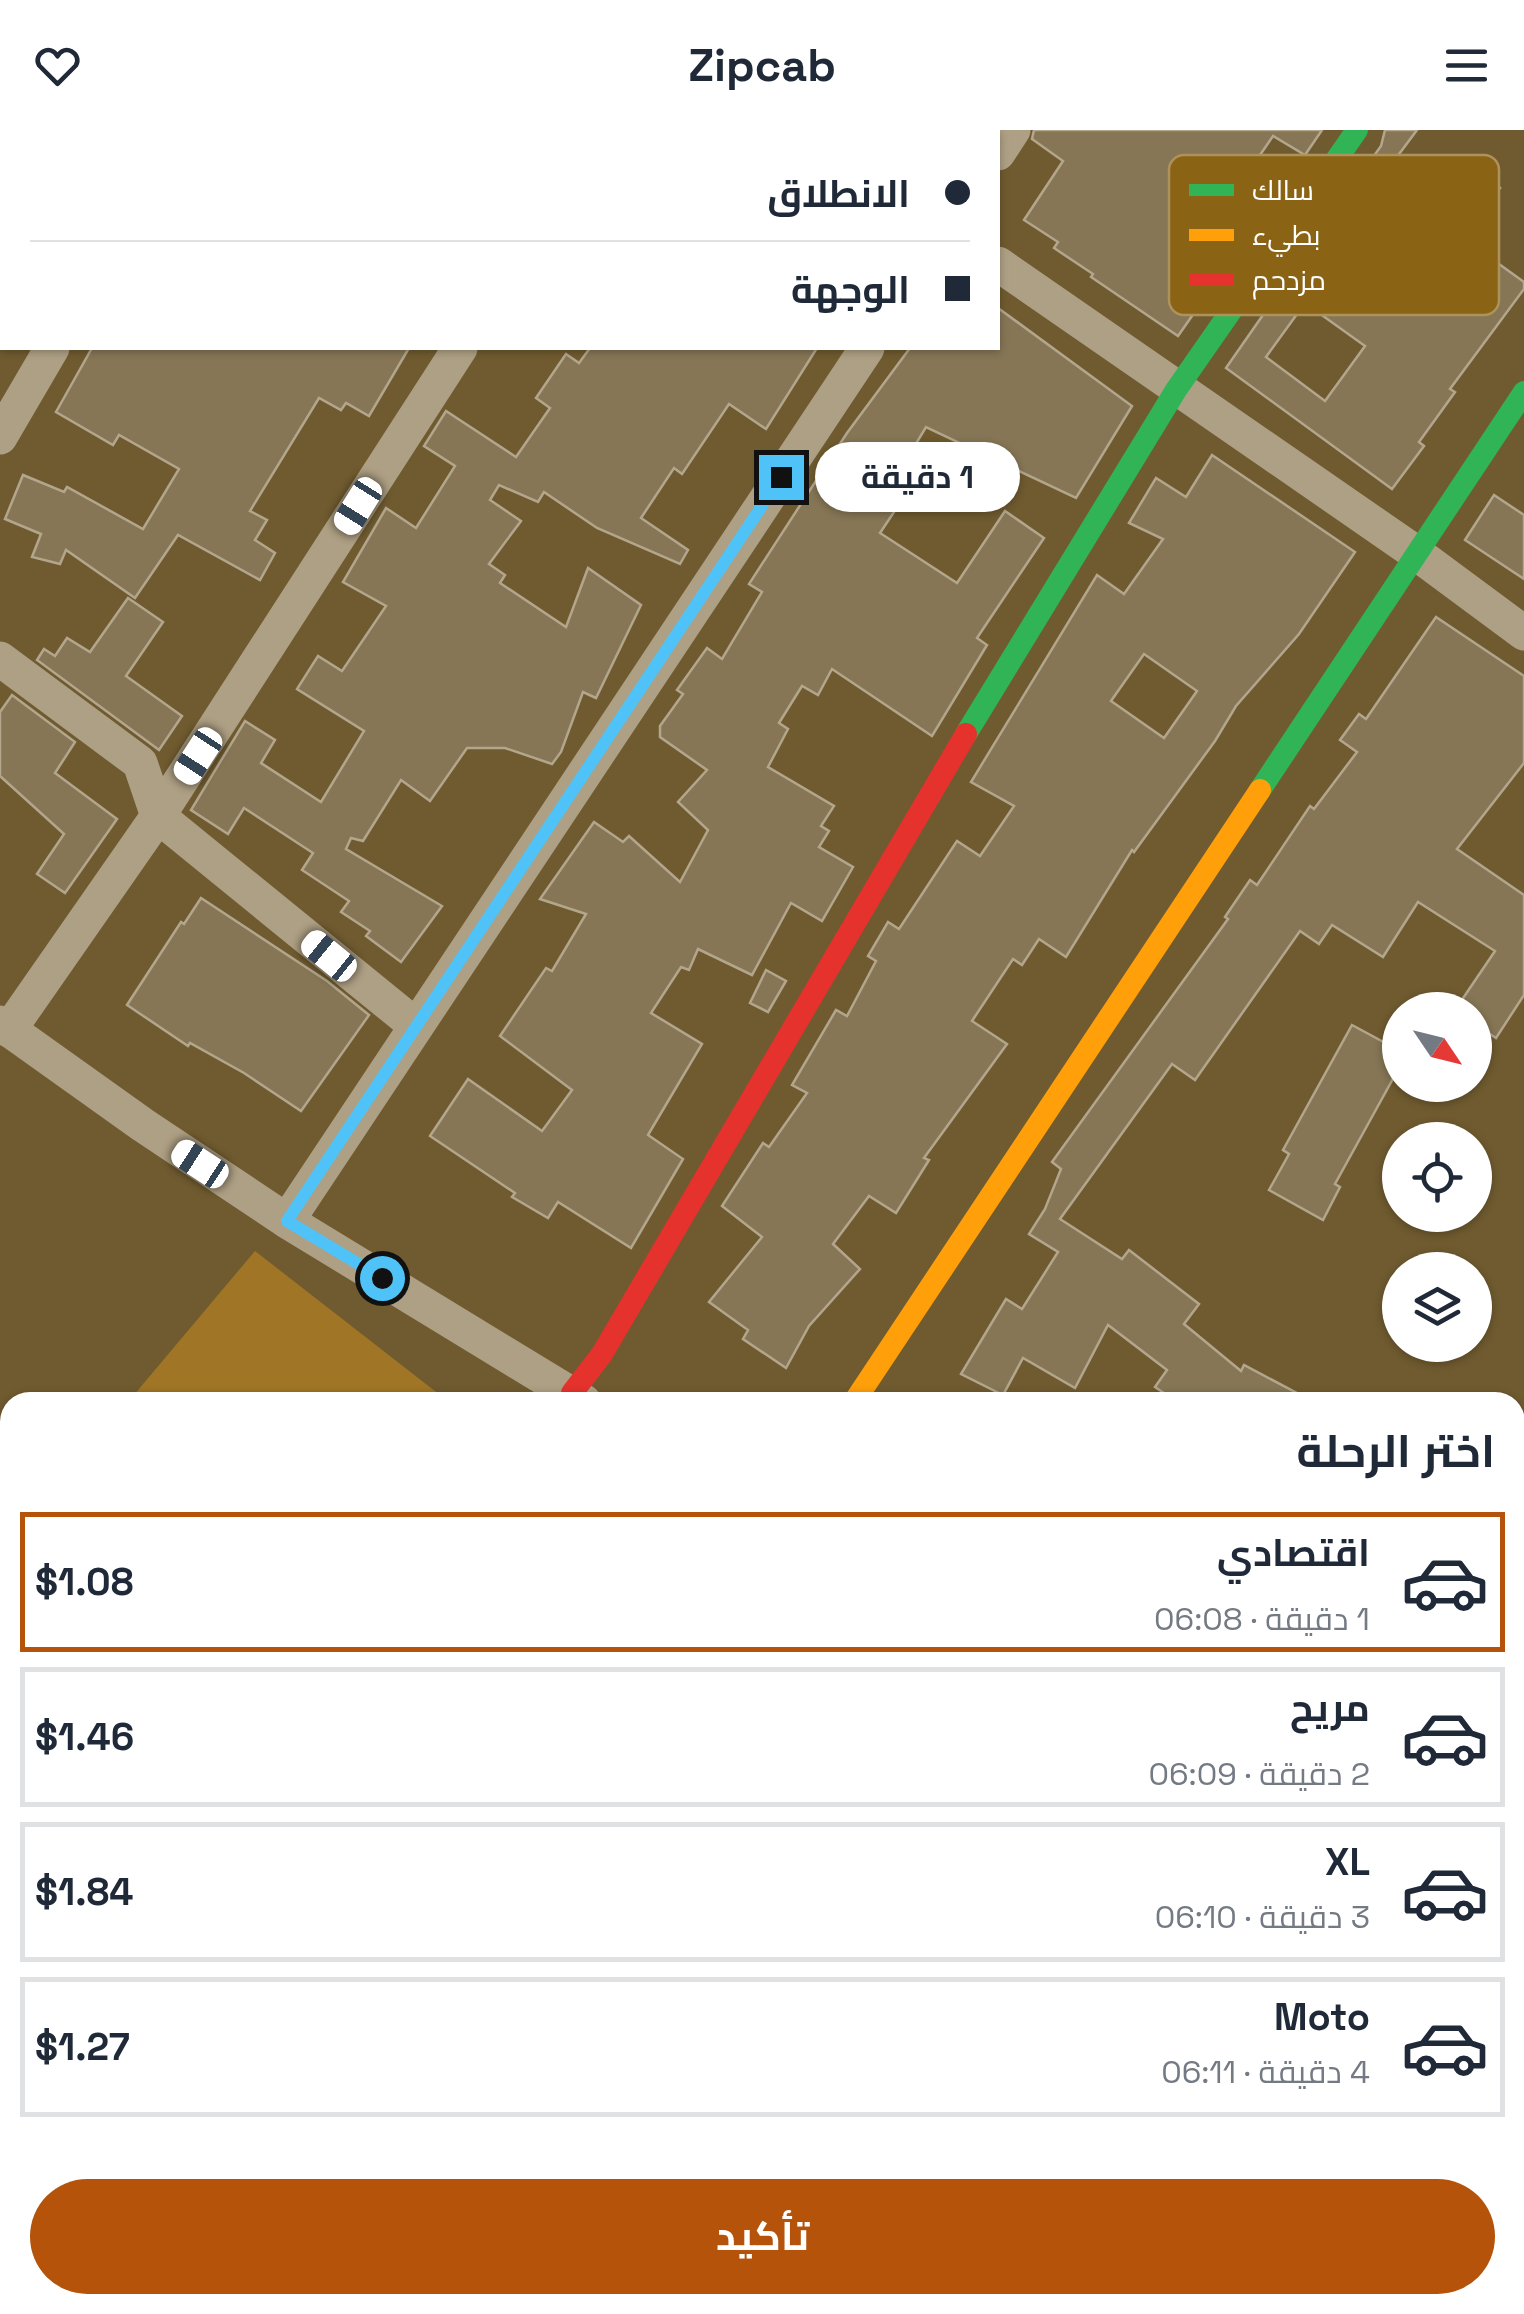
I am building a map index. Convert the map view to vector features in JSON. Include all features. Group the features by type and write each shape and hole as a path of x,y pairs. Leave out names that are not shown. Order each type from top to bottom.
{"street":[{"path":"1340,155 1358,130"},
{"path":"1000,265 1416,553 1524,633"},
{"path":"581,1392 918,813 1176,390 1228,315"},
{"path":"0,437 51,350"},
{"path":"459,350 158,816 5,1027 143,1126 287,1221 568,1392"},
{"path":"287,1221 866,350"},
{"path":"861,1392 1524,392"},
{"path":"0,658 140,763 158,816 415,1026"}],"shaded area":[{"path":"255,1251 436,1392 136,1392"}],"building":[{"path":"1034,130 1322,130 1305,155 1273,136 1260,155 1169,155 1169,315 1193,315 1178,336 1091,277 1093,274 1054,248 1058,242 1024,220 1063,161 1032,139"},
{"path":"1385,130 1417,130 1398,155 1375,155"},
{"path":"1499,264 1524,282 1524,289 1450,389 1455,392 1419,442 1424,446 1392,489 1226,368 1263,315 1296,315 1266,357 1325,401 1365,346 1322,315 1499,315"},
{"path":"1000,309 1132,406 1076,498 926,427 914,447 930,458 880,533 957,583 1005,511 1044,538 977,638 987,645 932,736 832,669 818,695 802,686 779,723 788,729 768,767 834,806 821,826 829,831 819,847 853,867 822,921 791,903 752,975 698,949 689,970 681,967 651,1013 702,1044 648,1135 683,1159 631,1248 558,1202 548,1218 512,1197 515,1193 430,1136 468,1079 542,1131 572,1090 500,1036 546,968 552,971 586,914 540,899 594,822 623,842 629,836 680,882 708,830 678,802 707,770 660,737 660,726 683,694 677,690 707,648 722,659 762,592 749,584 847,433 909,350 1000,350"},
{"path":"91,350 408,350 369,416 346,403 341,410 319,398 250,511 267,520 255,540 275,553 260,580 178,535 135,598 66,550 60,564 32,557 41,534 5,519 23,475 64,492 67,487 143,529 179,469 119,435 113,445 56,412"},
{"path":"589,350 816,350 766,429 729,404 682,474 674,468 641,518 688,550 680,564 597,528 544,492 538,502 499,485 490,500 521,521 489,564 505,575 500,583 566,627 588,568 641,605 596,698 583,692 561,752 552,764 505,748 467,748 430,801 401,780 363,841 351,838 346,849 442,906 401,962 366,936 370,931 341,912 349,901 302,870 313,853 244,808 228,834 191,810 245,721 275,740 261,763 321,802 364,731 297,689 318,656 342,671 386,606 343,582 386,508 416,528 455,466 424,446 446,411 516,457 550,408 536,398 566,354 579,363"},
{"path":"1212,455 1355,552 1299,634 1236,706 1215,741 1132,850 1066,957 1039,939 1022,965 1013,959 972,1021 1007,1044 924,1158 929,1160 896,1213 869,1196 833,1244 860,1269 809,1326 786,1368 743,1339 748,1330 709,1302 762,1237 722,1206 763,1143 769,1147 807,1093 792,1085 836,1010 847,1016 876,961 868,956 888,922 899,929 957,841 980,856 1014,806 971,782 1097,575 1124,594 1163,539 1129,523 1156,478 1186,497","holes":["1144,654 1197,691 1164,738 1111,701"]},
{"path":"1494,495 1524,515 1524,579 1465,540"},
{"path":"128,598 163,622 126,676 182,716 159,750 37,660 44,649 55,656 67,638 90,652"},
{"path":"1436,617 1524,676 1524,763 1457,849 1524,895 1524,995 1496,1038 1492,1035 1492,992 1467,992 1495,951 1418,902 1383,957 1332,925 1319,944 1300,931 1195,1080 1172,1064 1060,1219 1122,1259 1129,1250 1199,1304 1184,1324 1241,1371 1244,1365 1295,1392 1162,1392 1155,1387 1167,1370 1108,1325 1075,1388 1023,1358 1005,1392 961,1374 1006,1299 1022,1309 1058,1252 1029,1234 1045,1209 1061,1169 1052,1162 1228,919 1225,917 1250,880 1257,885 1310,806 1314,809 1357,752 1340,740 1359,714 1366,719"},
{"path":"12,695 75,742 55,773 117,819 65,893 37,874 64,834 0,776 0,712"},
{"path":"201,898 327,981 369,1015 301,1111 244,1073 190,1043 188,1046 127,1005"},
{"path":"766,970 786,981 768,1012 750,1003"},
{"path":"1352,1025 1382,1041 1382,1099 1335,1184 1340,1187 1323,1220 1269,1190 1289,1154 1283,1150"}],"traffic: fast":[{"path":"1340,155 1357,130"},
{"path":"966,734 1176,390 1228,315"},
{"path":"1260,790 1524,392"}],"traffic: slow":[{"path":"861,1392 1260,790"}],"traffic: jam":[{"path":"573,1392 602,1354 966,734"}],"route":[{"path":"382,1278 287,1221 781,477"}]}
